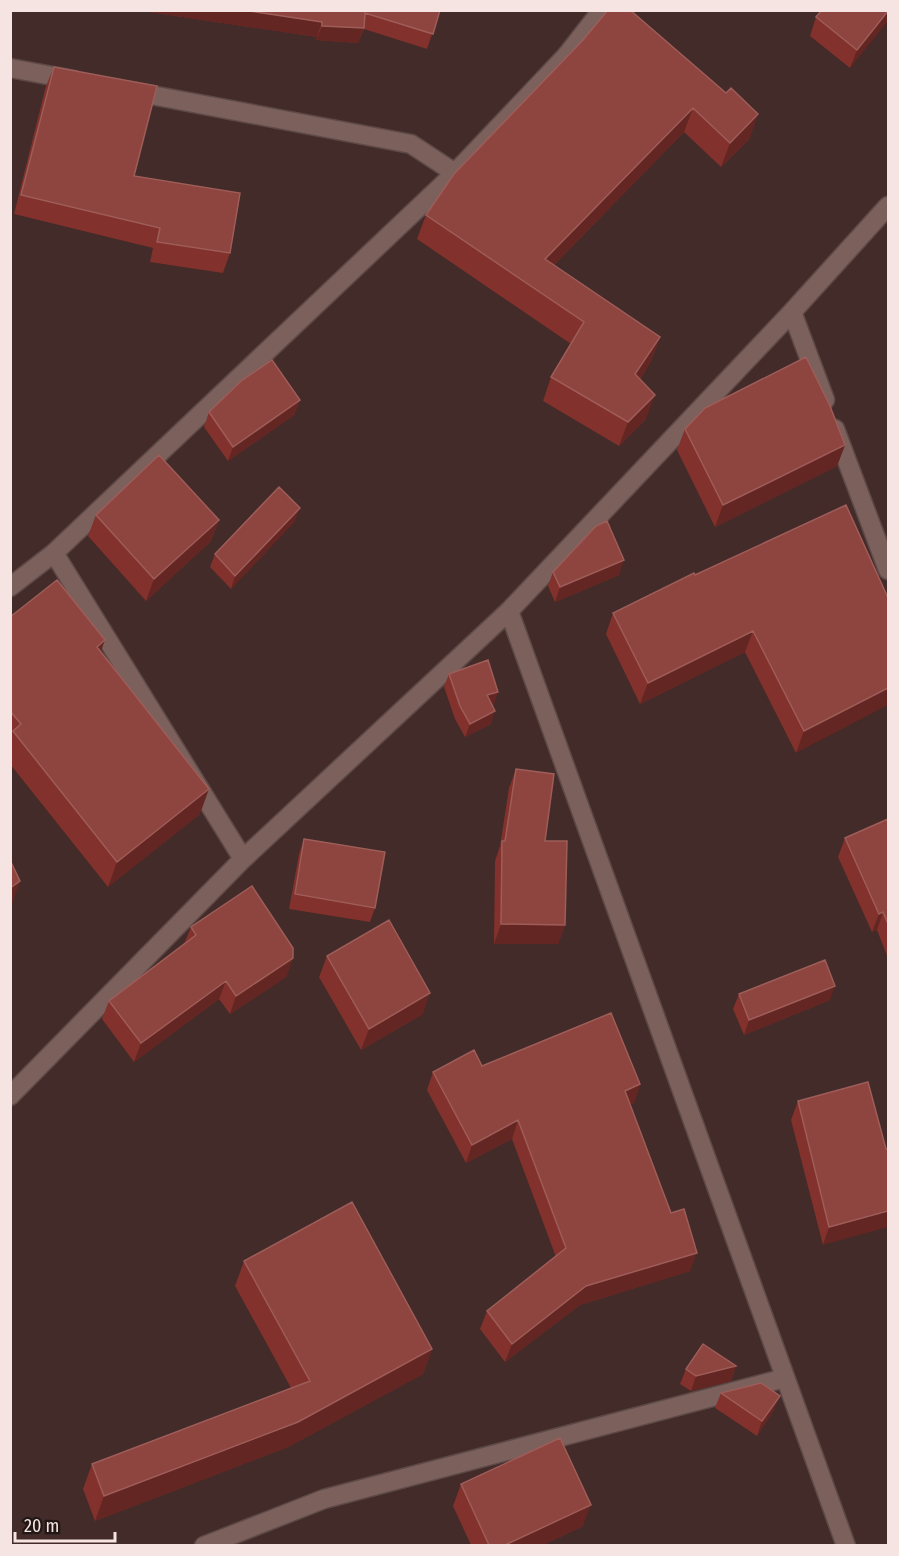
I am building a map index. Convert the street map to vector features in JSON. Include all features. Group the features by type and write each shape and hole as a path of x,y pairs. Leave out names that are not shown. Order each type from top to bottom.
{"street":[{"path":"10,587 54,553 455,173 566,56 602,10"},
{"path":"10,68 93,84"},
{"path":"116,88 411,144 455,173"},
{"path":"10,1096 243,859 509,611 792,312 888,206"},
{"path":"792,312 888,570"},
{"path":"54,553 243,859"},
{"path":"509,611 846,1545"},
{"path":"204,1545 324,1499 784,1378"}],"building":[{"path":"242,10 440,10 433,34 365,13 364,28 322,26 322,22"},
{"path":"608,10 630,10 726,93 731,88 758,114 730,143 693,108 545,259 660,337 635,374 655,395 628,422 551,377 584,322 426,215 454,174 583,40"},
{"path":"822,10 888,11 857,50 816,17"},
{"path":"54,67 157,86 134,176 240,193 230,253 157,242 160,228 21,195"},
{"path":"806,357 830,406 845,445 723,505 685,429 705,408"},
{"path":"272,360 300,400 233,447 209,412 241,381"},
{"path":"159,455 219,520 154,579 96,515"},
{"path":"279,487 300,508 235,576 215,554"},
{"path":"846,505 888,598 888,688 804,731 753,631 648,683 613,613 694,573 695,575"},
{"path":"607,521 624,560 560,587 553,572 596,526"},
{"path":"57,580 105,640 97,647 209,789 117,862 13,731 21,724 10,711 10,617"},
{"path":"488,660 498,692 487,695 495,711 470,724 460,706 449,674"},
{"path":"516,769 554,774 545,841 567,841 565,925 501,924 502,841 505,841"},
{"path":"888,819 888,924 883,912 879,914 845,838"},
{"path":"304,839 385,852 375,908 295,894"},
{"path":"10,860 20,881 10,888"},
{"path":"252,886 293,948 293,958 236,996 226,981 141,1043 109,1001 196,935 191,927"},
{"path":"389,920 430,993 369,1029 327,956"},
{"path":"825,960 835,986 749,1020 739,994"},
{"path":"611,1013 640,1084 625,1091 671,1213 684,1209 697,1253 586,1286 512,1344 487,1311 566,1248 518,1120 472,1145 433,1072 474,1050 482,1066"},
{"path":"868,1082 886,1149 888,1149 888,1211 829,1227 798,1101"},
{"path":"352,1202 432,1349 298,1422 104,1496 92,1464 310,1381 244,1261"},
{"path":"703,1344 736,1366 696,1376 686,1369"},
{"path":"761,1383 780,1396 762,1421 721,1393"},
{"path":"560,1438 591,1505 505,1545 489,1545 461,1484"}]}
